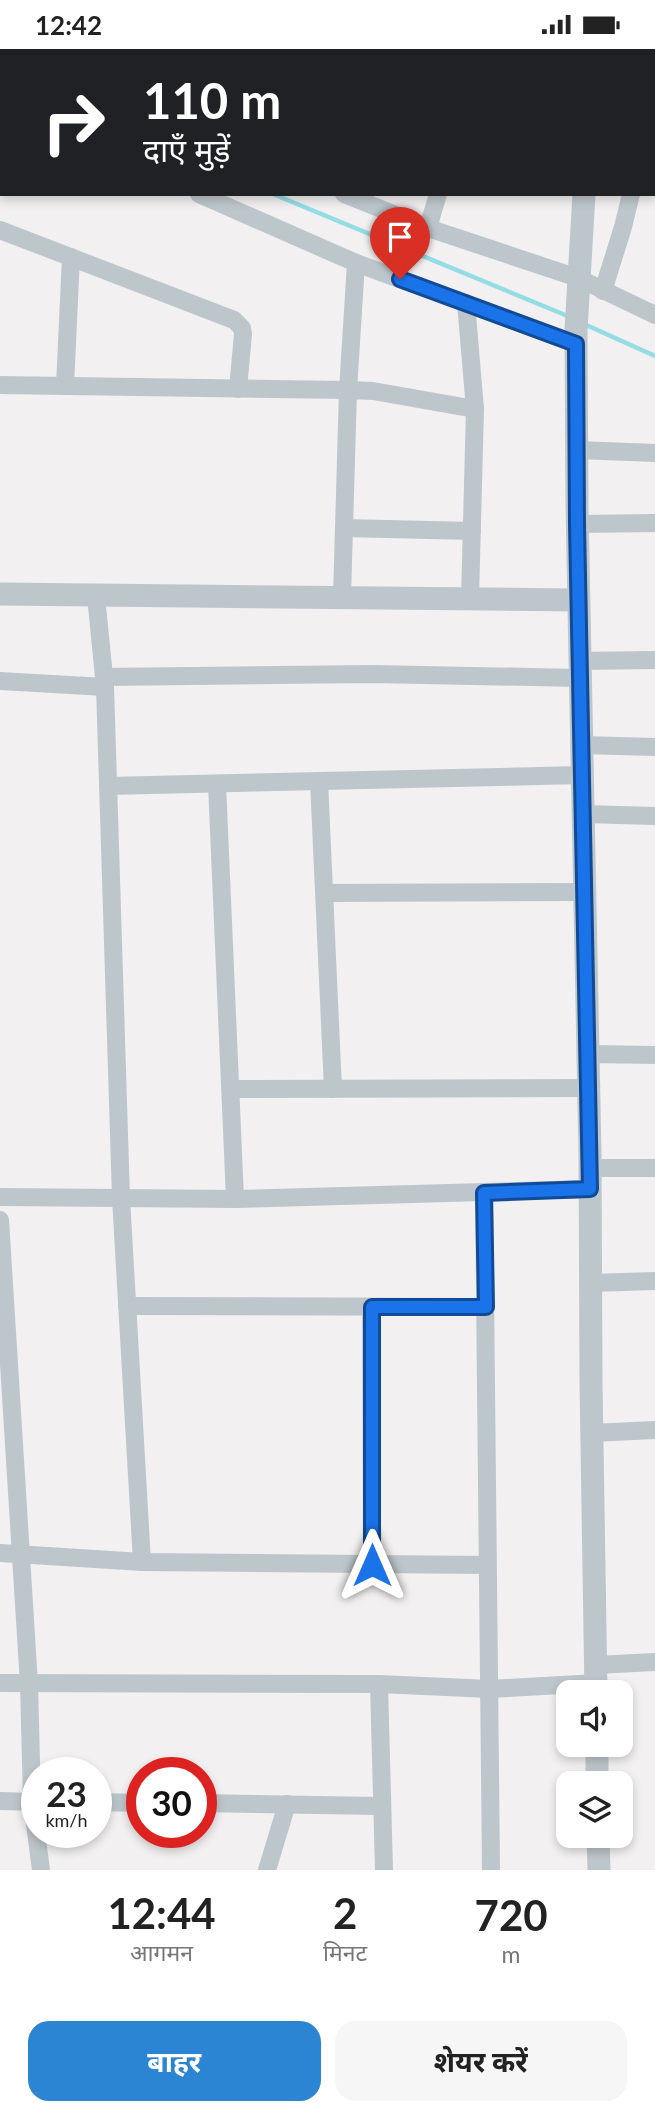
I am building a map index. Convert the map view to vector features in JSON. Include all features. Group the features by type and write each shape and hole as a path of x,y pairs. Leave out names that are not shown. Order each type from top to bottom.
{"street":[{"path":"204,196 356,263 467,303 576,337"},
{"path":"349,196 428,228 578,280 655,315"},
{"path":"428,228 437,196"},
{"path":"584,196 576,337 576,450 589,1088 596,1680 655,1662"},
{"path":"603,291 631,196"},
{"path":"0,230 224,315 240,325 243,334 238,389"},
{"path":"65,386 71,257"},
{"path":"342,597 348,390 356,263"},
{"path":"467,303 475,409 470,598"},
{"path":"0,385 373,391 475,409"},
{"path":"576,450 655,453"},
{"path":"577,524 655,523"},
{"path":"344,528 472,531"},
{"path":"0,594 578,600"},
{"path":"96,596 104,682 121,1198 142,1562"},
{"path":"0,681 104,682 580,669 655,660"},
{"path":"581,745 655,747"},
{"path":"108,786 582,775"},
{"path":"319,781 333,1089"},
{"path":"217,784 235,1199"},
{"path":"583,814 655,816"},
{"path":"325,893 584,892"},
{"path":"588,1054 655,1055"},
{"path":"230,1089 589,1088"},
{"path":"0,1196 235,1199 484,1193 655,1168"},
{"path":"484,1193 491,1870"},
{"path":"0,1220 6,1410 20,1555 33,1757"},
{"path":"591,1283 655,1281"},
{"path":"127,1306 486,1307"},
{"path":"372,1307 372,1565"},
{"path":"592,1433 655,1430"},
{"path":"0,1553 142,1562 487,1565"},
{"path":"0,1683 379,1684 490,1689 556,1683"},
{"path":"379,1684 384,1870"},
{"path":"0,1801 21,1801"},
{"path":"217,1804 382,1805"},
{"path":"267,1870 287,1804"},
{"path":"42,1848 45,1868"},
{"path":"598,1848 599,1870"}],"waterway":[{"path":"278,196 570,317"},
{"path":"584,324 655,356"}],"route":[{"path":"372,1565 372,1307 486,1307 484,1193 551,1188 590,1189 580,724 576,344 400,279"}]}
